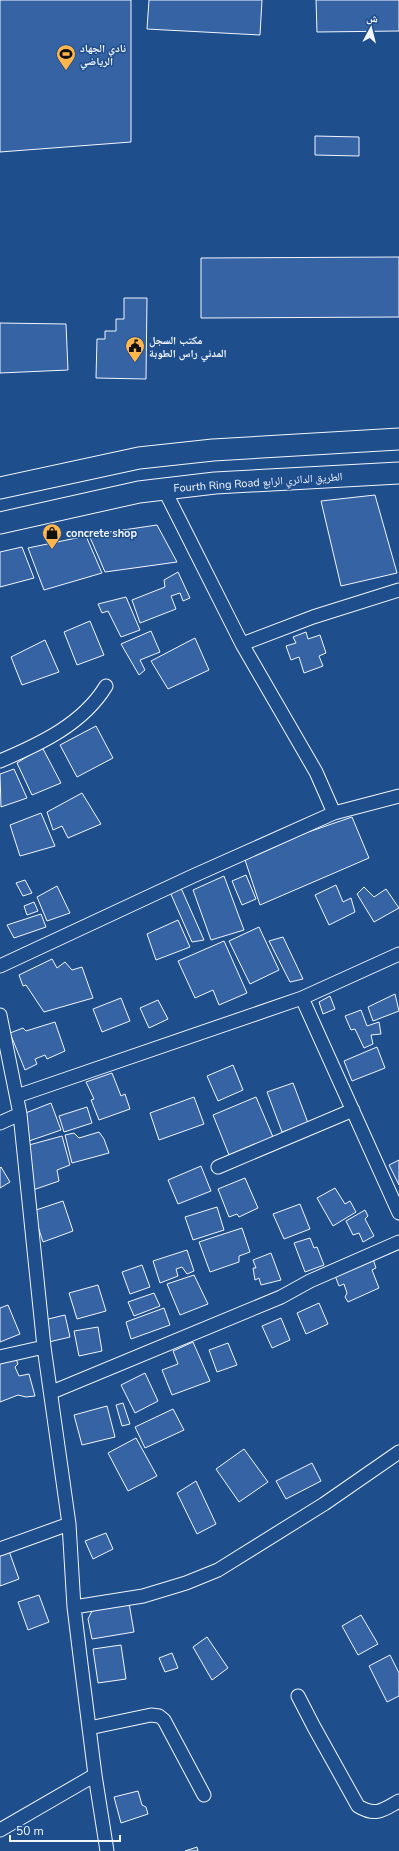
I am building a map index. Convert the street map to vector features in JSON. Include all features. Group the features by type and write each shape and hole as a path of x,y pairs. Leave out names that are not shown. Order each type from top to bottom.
{"main road":[{"path":"0,488 139,458 213,450 399,440"},
{"name":"Fourth Ring Road الطريق الدائري الرابع","path":"0,523 139,492 215,483 399,474"}],"street":[{"path":"164,489 242,644 316,772 334,814"},
{"path":"242,644 313,617 399,590"},
{"path":"0,761 52,736 81,716 97,701 106,686"},
{"path":"0,966 193,876 334,814 399,796"},
{"path":"17,1096 302,998 399,954"},
{"path":"302,998 354,1110 399,1213"},
{"path":"0,1015 20,1114 44,1347 52,1392 69,1524 74,1608 95,1775 107,1851"},
{"path":"218,1167 354,1110"},
{"path":"0,1122 20,1114"},
{"path":"52,1392 281,1297 310,1282 399,1242"},
{"path":"0,1357 44,1347"},
{"path":"74,1608 143,1596 186,1583 218,1570 398,1456"},
{"path":"0,1549 69,1524"},
{"path":"298,1696 358,1806 367,1811 378,1812 399,1801"},
{"path":"89,1728 151,1715 159,1716 164,1720 204,1795"},
{"path":"0,1830 95,1775"}],"building":[{"name":"نادي الجهاد الرياضي","path":"0,0 131,0 131,142 0,152"},
{"path":"149,0 262,0 260,35 147,29"},
{"path":"316,0 399,0 399,31 317,32"},
{"path":"315,136 359,137 359,156 315,155"},
{"path":"399,257 399,317 201,318 201,258"},
{"path":"124,298 147,298 146,379 96,378 97,339 105,339 105,331 116,331 116,319 124,319"},
{"path":"0,323 66,324 68,370 0,373"},
{"path":"375,495 397,573 341,586 321,501"},
{"path":"157,525 177,562 105,572 89,535"},
{"path":"86,536 102,573 44,590 28,548"},
{"path":"22,547 34,578 0,587 0,552"},
{"path":"178,572 190,598 183,601 180,593 171,596 176,609 140,623 132,600 165,587 164,580"},
{"path":"126,597 140,630 121,637 108,611 102,613 98,604"},
{"path":"90,621 104,655 77,665 64,632"},
{"path":"151,631 160,652 140,660 145,670 139,675 121,644"},
{"path":"306,632 308,639 320,635 326,653 319,656 323,666 304,673 299,657 291,660 286,646 296,643 293,637"},
{"path":"195,638 209,670 168,689 151,661"},
{"path":"45,640 59,672 22,685 11,657"},
{"path":"96,726 113,758 77,777 60,745"},
{"path":"42,747 61,783 32,795 17,763"},
{"path":"14,769 27,798 1,807 0,774"},
{"path":"82,793 101,824 68,838 62,826 53,830 47,812"},
{"path":"41,813 55,846 20,856 10,825"},
{"path":"352,817 369,858 260,905 245,860 288,839"},
{"path":"246,875 256,899 242,905 232,881"},
{"path":"224,876 244,930 211,940 193,890"},
{"path":"25,880 32,893 23,896 16,883"},
{"path":"336,885 343,902 351,898 355,912 329,925 315,895"},
{"path":"57,886 70,913 47,921 37,897"},
{"path":"364,887 374,897 386,889 399,908 374,922 357,894"},
{"path":"181,888 204,940 192,942 170,892"},
{"path":"34,902 38,911 27,915 24,906"},
{"path":"41,914 46,927 14,938 7,925"},
{"path":"178,920 190,947 156,960 147,934"},
{"path":"259,927 279,970 250,984 229,941"},
{"path":"283,937 303,979 290,982 269,941"},
{"path":"224,941 247,993 219,1005 213,990 195,998 178,961"},
{"path":"52,959 57,968 65,962 72,970 82,967 93,998 44,1012 26,985 23,986 19,975"},
{"path":"395,994 399,1011 373,1021 368,1007"},
{"path":"330,996 335,1009 323,1014 319,1002"},
{"path":"121,998 130,1021 102,1032 93,1009"},
{"path":"158,1000 168,1019 149,1028 140,1008"},
{"path":"361,1010 367,1026 379,1022 381,1034 371,1035 373,1044 364,1048 355,1029 351,1030 345,1016"},
{"path":"55,1022 65,1051 47,1059 45,1055 35,1059 37,1064 25,1070 10,1033 23,1028 26,1031"},
{"path":"377,1047 385,1068 352,1081 344,1061"},
{"path":"233,1065 243,1090 218,1101 207,1076"},
{"path":"112,1073 121,1096 125,1094 130,1109 99,1120 91,1100 94,1099 86,1082"},
{"path":"293,1083 308,1123 282,1132 267,1092"},
{"path":"194,1097 204,1124 159,1140 150,1113"},
{"path":"256,1097 273,1137 229,1155 213,1115"},
{"path":"51,1103 61,1130 29,1141 23,1114"},
{"path":"87,1107 92,1123 64,1132 59,1116"},
{"path":"99,1132 104,1139 109,1153 72,1163 65,1135 74,1133 79,1138"},
{"path":"62,1136 70,1165 57,1170 59,1181 33,1190 29,1145"},
{"path":"399,1160 399,1185 389,1165"},
{"path":"201,1166 211,1191 178,1204 168,1180"},
{"path":"1,1167 10,1182 0,1188 0,1168"},
{"path":"245,1178 258,1208 239,1217 237,1214 229,1217 218,1189"},
{"path":"335,1188 345,1204 350,1201 356,1212 333,1226 317,1198"},
{"path":"63,1201 73,1231 43,1242 33,1211"},
{"path":"300,1204 310,1229 284,1239 273,1214"},
{"path":"217,1207 224,1230 193,1240 185,1217"},
{"path":"365,1210 368,1216 365,1219 374,1236 363,1242 359,1233 353,1235 346,1221"},
{"path":"242,1228 250,1252 239,1256 239,1262 210,1272 199,1242"},
{"path":"310,1238 314,1248 317,1247 324,1265 305,1272 294,1243"},
{"path":"187,1250 194,1271 187,1274 182,1267 176,1269 178,1276 160,1283 153,1261"},
{"path":"271,1253 281,1280 261,1285 259,1278 255,1280 253,1268 256,1268 253,1260"},
{"path":"372,1256 376,1268 372,1270 379,1288 348,1302 345,1297 347,1293 344,1284 339,1286 334,1273"},
{"path":"142,1265 150,1287 130,1294 122,1272"},
{"path":"194,1275 208,1304 180,1315 167,1284"},
{"path":"98,1285 106,1311 77,1319 69,1293"},
{"path":"154,1293 160,1306 134,1316 128,1302"},
{"path":"319,1303 328,1324 306,1334 297,1313"},
{"path":"8,1305 20,1334 0,1342 0,1308"},
{"path":"164,1308 170,1325 131,1339 126,1322"},
{"path":"65,1315 70,1337 49,1342 44,1320"},
{"path":"281,1318 290,1340 272,1348 262,1326"},
{"path":"98,1327 102,1351 79,1356 74,1331"},
{"path":"193,1342 210,1381 172,1395 162,1370 178,1364 173,1351"},
{"path":"228,1343 237,1365 217,1372 209,1350"},
{"path":"14,1354 18,1364 15,1367 19,1376 29,1374 35,1396 26,1397 18,1395 0,1402 0,1359"},
{"path":"145,1373 158,1401 135,1413 121,1385"},
{"path":"123,1403 130,1424 122,1426 116,1405"},
{"path":"107,1406 115,1437 82,1445 74,1415"},
{"path":"173,1409 184,1430 145,1448 135,1427"},
{"path":"136,1438 157,1476 128,1491 108,1453"},
{"path":"244,1449 268,1482 239,1502 216,1469"},
{"path":"312,1463 321,1481 286,1499 276,1481"},
{"path":"196,1481 216,1524 197,1534 177,1493"},
{"path":"106,1533 113,1549 93,1559 85,1541"},
{"path":"9,1551 19,1579 0,1586 0,1555"},
{"path":"39,1595 49,1622 28,1630 18,1602"},
{"path":"129,1603 134,1632 92,1639 88,1619 92,1611"},
{"path":"361,1615 378,1644 358,1655 342,1626"},
{"path":"207,1637 228,1668 212,1680 193,1647"},
{"path":"121,1645 126,1679 98,1683 93,1649"},
{"path":"172,1653 178,1668 165,1672 159,1658"},
{"path":"390,1655 399,1673 399,1696 387,1702 369,1666"},
{"path":"138,1791 142,1805 146,1807 148,1814 121,1823 114,1797"},
{"path":"197,1847 198,1851 185,1851"}],"place":[{"name":"نادي الجهاد الرياضي","path":"66,71"},
{"name":"مكتب السجل المدني راس الطوبة","path":"135,363"},
{"name":"concrete shop","path":"52,550"}]}
